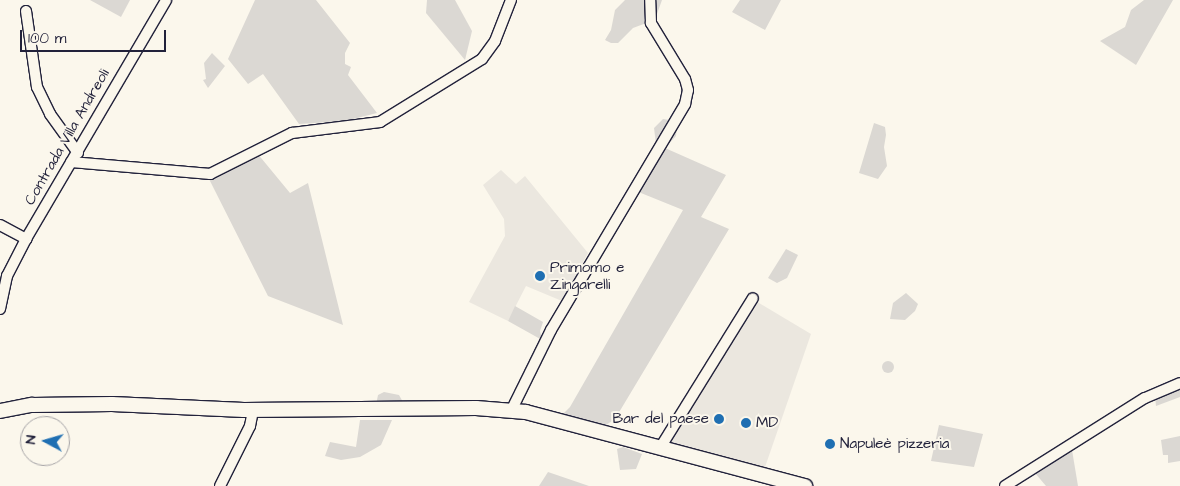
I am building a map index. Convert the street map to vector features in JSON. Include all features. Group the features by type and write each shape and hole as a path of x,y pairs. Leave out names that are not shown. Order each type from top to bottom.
{"main road":[{"path":"0,411 32,405 103,404 253,410 436,408 511,411 805,486"}],"street":[{"name":"Contrada Villa Andreoli","path":"0,309 7,276 26,239 166,0"},
{"path":"72,162 210,174 292,133 380,122 482,59 495,41 511,0"},
{"path":"511,411 552,330 685,104 688,90 686,79 651,24 650,0"},
{"path":"26,12 37,87 50,114 78,153"},
{"path":"0,225 26,239"},
{"path":"660,448 753,298"},
{"path":"1005,486 1145,398 1180,383"},
{"path":"220,486 250,426 253,410"}],"shaded area":[{"path":"90,0 130,0 121,17"},
{"path":"255,0 316,0 350,43 345,53 345,64 351,67 348,75 377,113 345,121 299,124 263,74 248,84 228,59"},
{"path":"427,0 455,0 472,31 465,60 426,13"},
{"path":"625,0 662,0 657,14 649,22 633,28 618,43 611,43 605,40 611,30 615,10"},
{"path":"740,0 781,0 765,30 732,12"},
{"path":"1144,0 1173,0 1136,65 1100,41 1125,27 1131,10"},
{"path":"212,53 225,66 208,88 203,80 206,79 204,63"},
{"path":"663,119 676,121 677,126 676,136 665,148 726,175 701,217 729,229 615,419 603,427 562,415 570,407 683,210 636,191 656,144 654,128"},
{"path":"874,123 885,127 886,135 884,147 887,166 878,179 859,173"},
{"path":"257,153 290,193 308,183 343,325 268,296 207,175 223,173"},
{"path":"501,170 516,184 525,176 588,253 562,301 526,286 508,321 469,302 505,236 504,219 483,185"},
{"path":"786,249 798,255 787,278 777,283 768,278"},
{"path":"906,293 918,304 915,311 905,320 890,319 893,303"},
{"path":"754,300 811,334 764,470 666,443"},
{"path":"515,306 543,322 540,331 542,340 508,321"},
{"path":"886,361 890,361 894,367 890,373 886,373 882,369 882,365"},
{"path":"1180,388 1180,397 1156,406 1155,396"},
{"path":"384,392 399,395 404,404 376,405 378,395"},
{"path":"360,420 392,420 381,445 360,457 341,460 325,456 330,442 356,447"},
{"path":"939,425 983,434 974,467 931,461"},
{"path":"1180,436 1180,461 1168,463 1168,455 1163,455 1161,440"},
{"path":"623,447 642,454 636,469 620,470 617,449"},
{"path":"1072,450 1078,486 1046,486 1035,473"},
{"path":"548,472 589,486 539,486"}],"place":[{"name":"Primomo e Zingarelli","path":"540,276"},
{"name":"Bar del paese","path":"719,419"},
{"name":"MD","path":"746,423"},
{"name":"Napuleè pizzeria","path":"830,444"}]}
